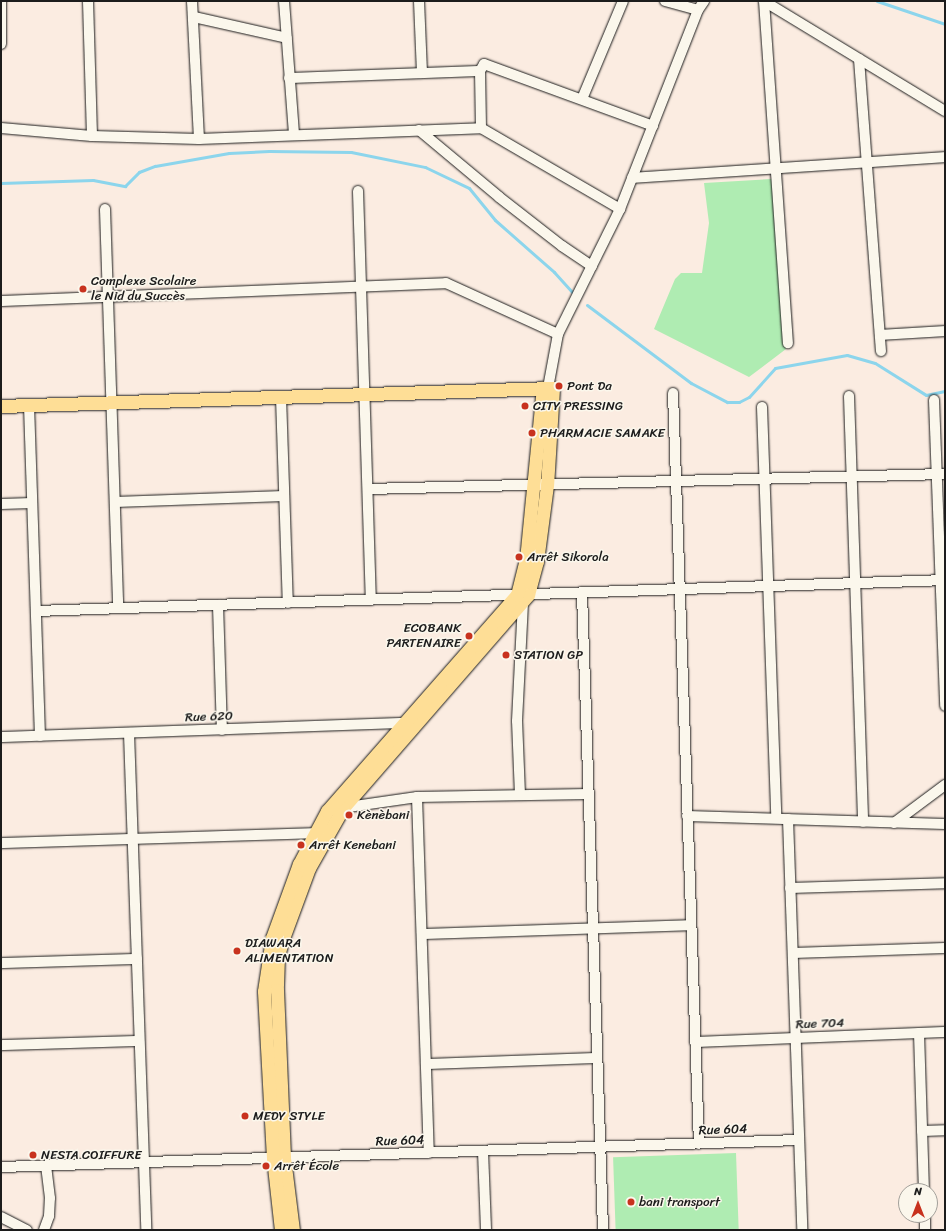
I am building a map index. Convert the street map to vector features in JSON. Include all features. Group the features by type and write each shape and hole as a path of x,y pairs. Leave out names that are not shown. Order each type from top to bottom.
{"main road":[{"path":"1,406 548,388 541,485 526,560 522,597 418,723 343,808 309,868 278,956 277,990 281,1230"},
{"path":"293,1230 279,1158 264,991 265,971 278,919 314,833 327,811 402,724 522,597"}],"street":[{"path":"1,1 1,44"},
{"path":"88,1 92,136"},
{"path":"192,1 199,139"},
{"path":"284,1 294,135"},
{"path":"419,1 422,73"},
{"path":"582,99 623,1"},
{"path":"548,388 558,334 620,209 701,5 664,1"},
{"path":"764,1 945,111"},
{"path":"764,1 788,343"},
{"path":"194,17 287,38"},
{"path":"859,59 881,351"},
{"path":"481,128 480,71 484,64 652,126"},
{"path":"290,78 480,71"},
{"path":"1,128 92,136 199,139 481,128 620,209"},
{"path":"419,130 543,232 592,266"},
{"path":"632,178 945,157"},
{"path":"358,191 372,600"},
{"path":"105,208 118,608"},
{"path":"1,301 446,283 558,334"},
{"path":"880,335 945,331"},
{"path":"673,393 699,1144"},
{"path":"849,396 863,822"},
{"path":"280,397 288,603"},
{"path":"934,400 941,474 945,706"},
{"path":"29,405 40,736"},
{"path":"762,407 776,818"},
{"path":"368,489 941,474"},
{"path":"115,502 284,496"},
{"path":"1,504 32,503"},
{"path":"36,611 372,600 522,597 680,589 943,581"},
{"path":"582,593 603,1230"},
{"path":"520,796 517,721 522,597"},
{"path":"218,605 222,730"},
{"name":"Rue 620","path":"1,737 418,723"},
{"path":"129,733 146,1230"},
{"path":"894,823 945,785"},
{"path":"327,811 417,797 588,794"},
{"path":"417,797 429,1153"},
{"path":"687,816 945,824"},
{"path":"788,819 802,1230"},
{"path":"1,843 314,833"},
{"path":"790,888 945,883"},
{"path":"422,934 691,925"},
{"path":"792,953 945,948"},
{"path":"1,964 136,959"},
{"name":"Rue 704","path":"695,1042 945,1032"},
{"path":"919,1033 924,1183"},
{"path":"1,1045 139,1041"},
{"path":"426,1064 597,1058"},
{"path":"922,1131 945,1130"},
{"name":"Rue 604","path":"1,1167 799,1140"},
{"path":"483,1151 486,1230"},
{"path":"44,1230 49,1216 50,1198 46,1166"},
{"path":"1,1217 27,1230"}],"green space":[{"path":"772,179 786,349 749,377 654,329 675,279 681,273 702,273 709,223 704,183"},
{"path":"736,1153 739,1230 616,1230 613,1157"}],"waterway":[{"path":"877,1 945,24"},
{"path":"1,183 93,180 125,186 139,172 155,166 229,153 269,151 351,152 425,167 469,188 495,220 554,272 572,292"},
{"path":"587,305 691,383 727,402 739,402 749,397 775,368 847,355 875,363 926,395 945,391"}],"place":[{"name":"Complexe Scolaire le Nid du Succès","path":"83,289"},
{"name":"Pont Da","path":"559,386"},
{"name":"CITY PRESSING","path":"525,406"},
{"name":"PHARMACIE SAMAKE","path":"532,433"},
{"name":"Arrêt Sikorola","path":"519,557"},
{"name":"ECOBANK PARTENAIRE","path":"469,636"},
{"name":"STATION GP","path":"506,655"},
{"name":"Kènèbani","path":"349,815"},
{"name":"Arrêt Kenebani","path":"301,845"},
{"name":"DIAWARA ALIMENTATION","path":"237,951"},
{"name":"MEDY STYLE","path":"245,1116"},
{"name":"NESTA COIFFURE","path":"33,1155"},
{"name":"Arrêt École","path":"266,1166"},
{"name":"bani transport","path":"631,1202"}]}
